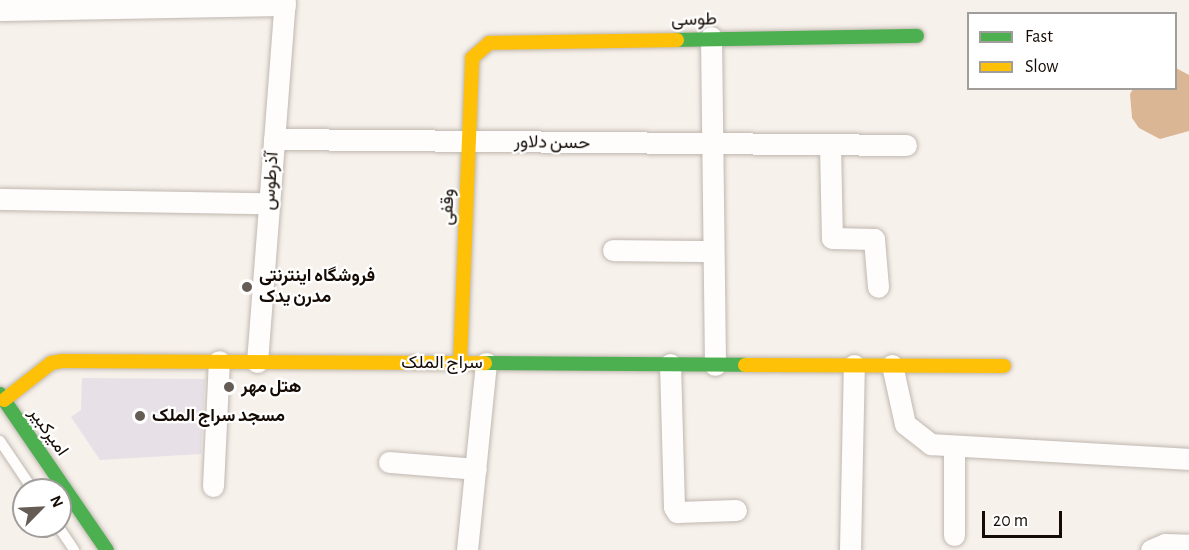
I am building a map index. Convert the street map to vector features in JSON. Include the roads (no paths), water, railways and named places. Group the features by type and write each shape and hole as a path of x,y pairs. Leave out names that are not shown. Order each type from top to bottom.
{"street":[{"path":"0,10 285,2"},
{"name":"آذرطوس","path":"257,362 285,2"},
{"name":"طوسی","path":"474,52 489,43 711,37 917,36"},
{"path":"711,37 716,365"},
{"name":"وقفی","path":"460,363 474,52"},
{"name":"حسن دلاور","path":"274,139 906,145"},
{"path":"830,145 830,234 838,240 874,238 878,287"},
{"path":"0,199 269,203"},
{"path":"612,250 713,251"},
{"name":"سراج الملک","path":"2,397 51,363 63,360 1004,366"},
{"path":"213,486 219,361"},
{"path":"467,550 486,363"},
{"path":"670,364 674,507 682,512 736,510"},
{"path":"850,550 854,365"},
{"path":"892,365 905,424 931,444 1189,459"},
{"name":"امیرکبیر","path":"2,397 107,550"},
{"path":"954,446 954,535"},
{"path":"389,462 476,470"},
{"path":"1151,550 1165,544 1189,545"}],"lane":[{"path":"0,441 25,478"}],"place":[{"name":"فروشگاه اینترنتی مدرن یدک","path":"247,287"},
{"name":"هتل مهر","path":"229,387"},
{"name":"مسجد سراج الملک","path":"140,416"}]}
